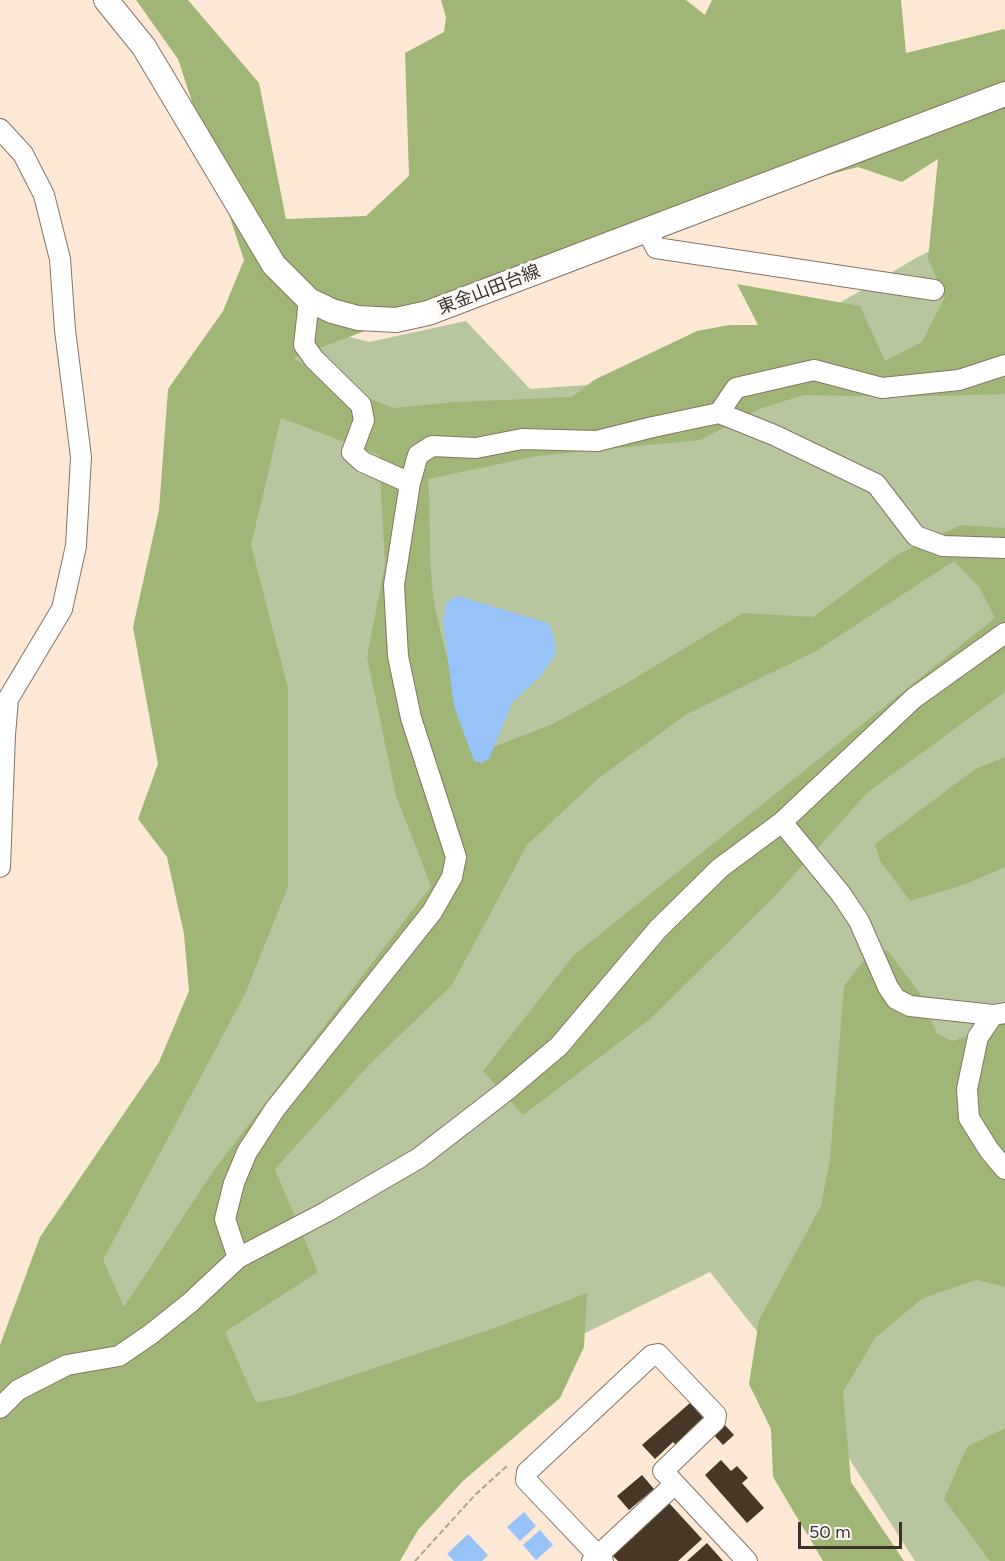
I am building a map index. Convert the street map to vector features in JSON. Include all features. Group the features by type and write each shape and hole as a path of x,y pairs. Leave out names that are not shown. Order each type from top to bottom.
{"main road":[{"name":"東金山田台線","path":"106,0 144,47 274,265 309,300 358,318 396,320 439,309 1005,94"}],"street":[{"path":"0,129 23,154 44,195 60,259 65,330 81,458 76,546 62,609 8,699 4,735 0,867"},
{"path":"647,230 656,248 934,290"},
{"path":"309,300 304,345 314,359 361,405 364,420 351,452 363,462 410,483"},
{"path":"719,413 736,388 814,370 882,388 959,380 1005,365"},
{"path":"238,1258 225,1219 234,1183 247,1152 275,1109 432,912 452,877 456,857 411,718 398,656 394,585 410,483 418,455 432,446 476,448 522,439 597,441 653,426 719,413 774,435 876,484 916,536 943,546 1005,548"},
{"path":"0,1408 18,1390 67,1365 119,1356 191,1302 238,1258 326,1212 419,1158 507,1090 559,1046 658,929 720,868 782,822 914,698 1005,633"},
{"path":"782,822 842,894 859,921 888,987 896,999 910,1006 999,1014"},
{"path":"999,1014 978,1036 967,1089 969,1118 989,1150 1005,1169"},
{"path":"675,1484 597,1559 526,1480 527,1472 652,1355 658,1354 716,1415 715,1421 663,1471 747,1561"}],"path":[{"path":"414,1561 475,1495 508,1464"}],"green space":[{"path":"136,0 188,0 259,83 286,219 366,216 409,176 405,53 444,32 446,17 441,0 686,0 705,15 712,0 901,0 906,53 1004,29 1005,31 1005,394 897,397 804,395 762,408 700,440 537,456 428,479 433,595 449,666 475,754 553,724 627,683 743,613 813,617 900,553 961,525 1005,528 1005,692 867,793 773,898 649,1020 523,1115 483,1071 574,955 995,618 979,587 954,561 816,651 687,714 600,777 527,845 452,985 370,1064 275,1169 318,1272 225,1332 256,1403 290,1396 500,1326 587,1293 584,1347 560,1398 463,1481 418,1530 400,1561 0,1561 0,1345 40,1237 159,1062 189,991 184,934 167,857 138,819 158,764 133,627 159,510 168,389 223,311 244,260 178,59","holes":["938,159 928,259 945,297 922,342 885,361 860,306 737,284 758,325 729,325 697,331 594,380 572,397 455,402 394,408 345,389 293,358 664,219 858,167 902,182","281,418 379,455 385,564 367,657 396,796 431,886 214,1170 124,1307 103,1260 245,994 288,887 288,688 251,545"]},
{"path":"1005,213 1005,1561 915,1561 812,1401 710,1272 518,1366 307,1434 111,1328 94,1202 206,1017 227,698 263,314 369,342 466,321 530,389 613,383 807,322 916,258"},
{"path":"1005,757 1005,867 966,884 910,901 880,861 875,844 975,769"},
{"path":"887,950 919,992 937,1034 953,1041 1005,1023 1005,1287 976,1280 923,1298 875,1338 843,1392 851,1482 904,1561 823,1561 773,1477 771,1429 749,1384 759,1320 821,1206 830,1159 844,986 865,959"},
{"path":"1005,1428 1005,1561 990,1561 944,1499 967,1447"}],"water":[{"path":"458,596 548,623 556,653 542,674 512,703 489,759 482,763 474,761 454,706 443,621 447,601"},
{"path":"524,1512 536,1526 520,1541 507,1527"},
{"path":"540,1530 553,1545 536,1560 523,1545"},
{"path":"468,1534 488,1555 482,1561 454,1561 447,1554"}],"building":[{"path":"690,1403 707,1422 679,1448 673,1442 655,1459 642,1445"},
{"path":"723,1423 734,1435 723,1445 712,1433"},
{"path":"721,1460 731,1471 737,1466 748,1478 742,1483 764,1508 747,1523 705,1475"},
{"path":"642,1475 654,1489 629,1510 617,1496"},
{"path":"669,1503 702,1539 678,1561 618,1561 612,1555"},
{"path":"707,1543 723,1561 687,1561"}]}
